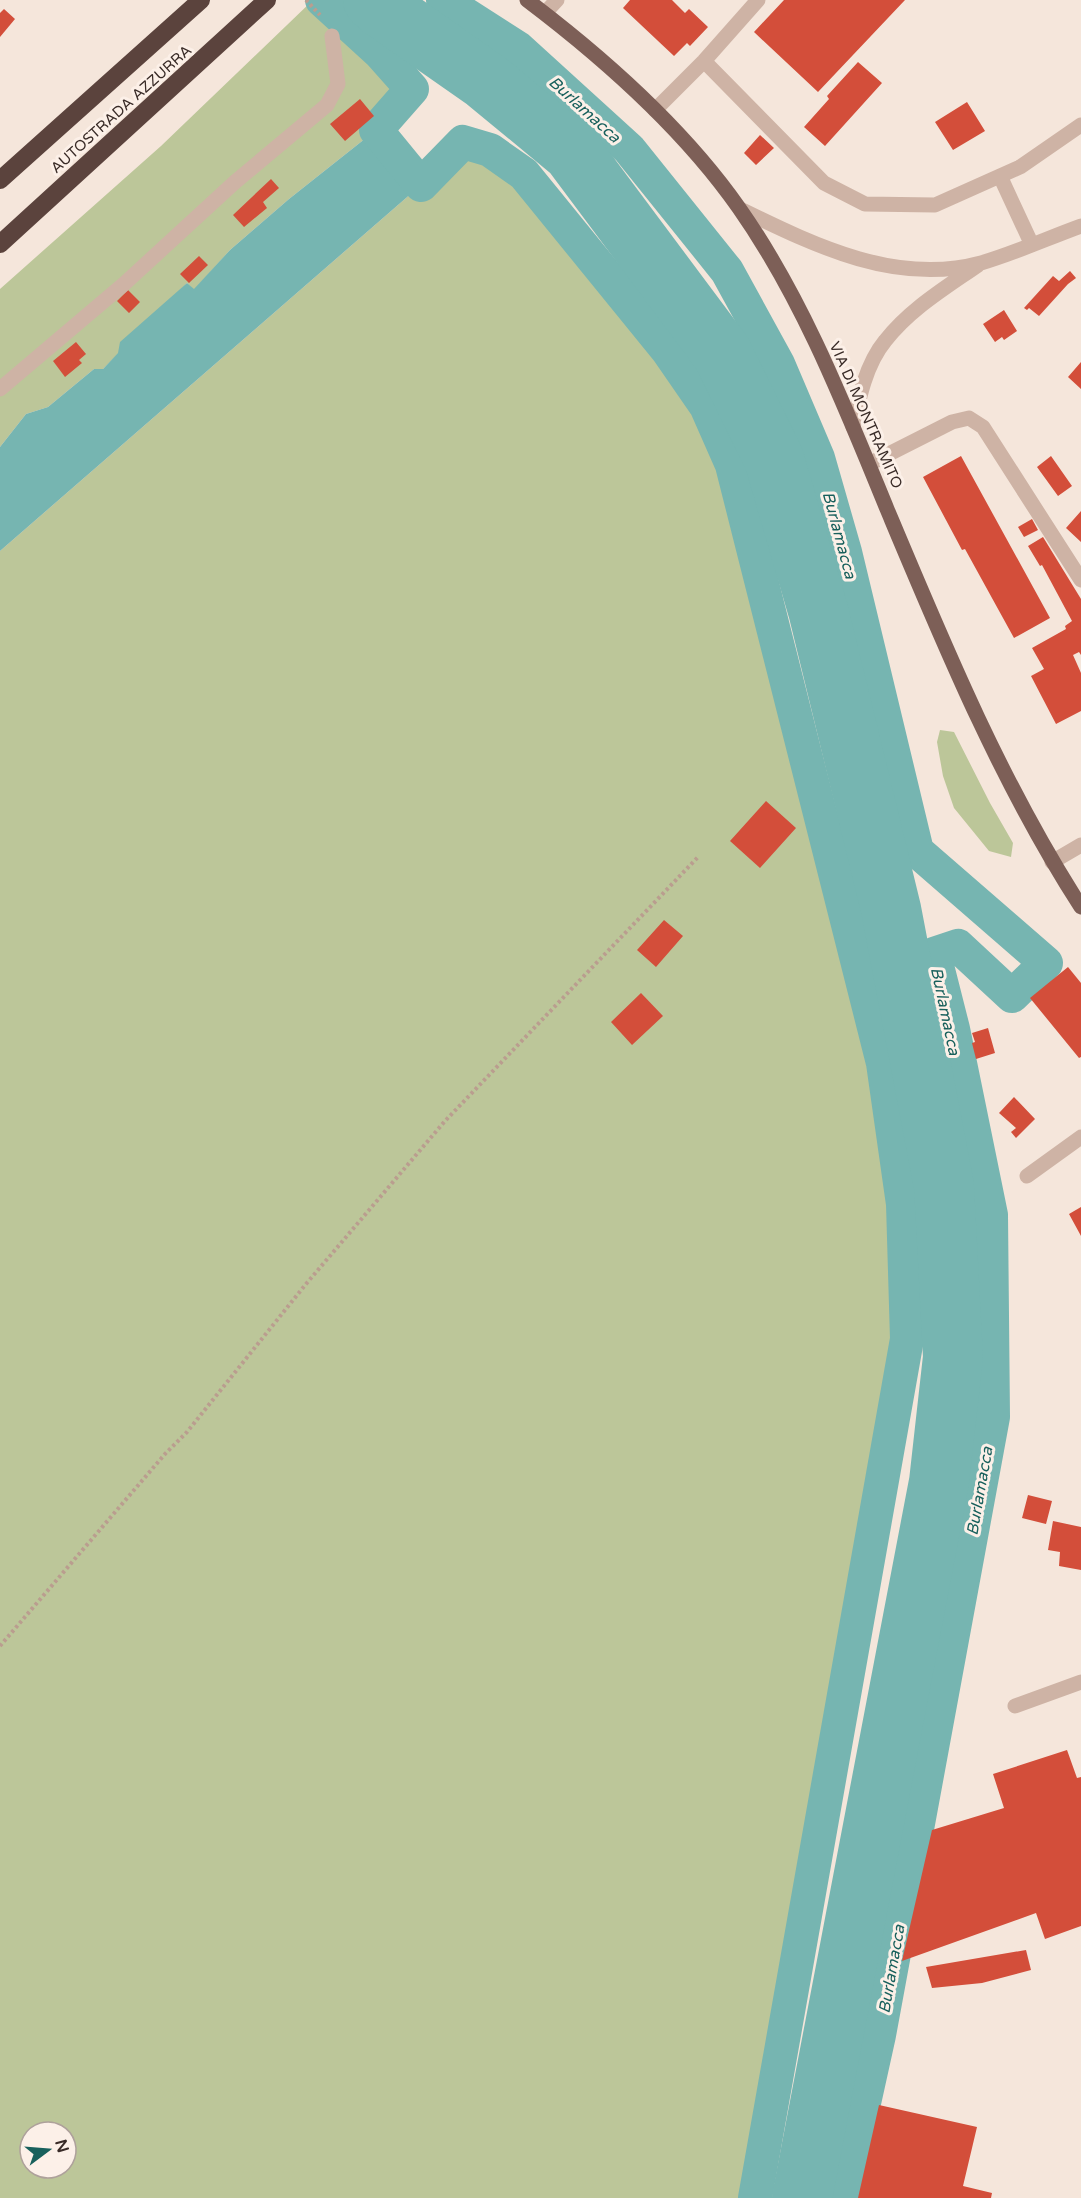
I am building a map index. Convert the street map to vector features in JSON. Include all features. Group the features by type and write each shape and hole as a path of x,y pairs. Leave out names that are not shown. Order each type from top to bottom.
{"highway":[{"name":"AUTOSTRADA AZZURRA","path":"0,180 201,0"},
{"name":"AUTOSTRADA AZZURRA","path":"0,244 263,4"}],"main road":[{"name":"VIA DI MONTRAMITO","path":"528,0 574,37 655,110 740,209 798,309 853,427 952,661 1013,789 1052,862 1081,907"}],"street":[{"path":"545,13 556,0"},
{"path":"655,110 704,61 758,0"},
{"path":"0,389 124,284 236,182 327,105 338,84 332,36"},
{"path":"704,61 824,183 865,204 935,205 1020,167 1081,126"},
{"path":"1000,176 1032,244"},
{"path":"740,209 826,249 870,263 912,268 939,269 980,263 1081,226"},
{"path":"853,427 863,385 883,342 911,312 980,263"},
{"path":"869,464 952,422 969,418 983,427 1081,580"},
{"path":"1052,862 1081,845"},
{"path":"1027,1176 1081,1137"},
{"path":"1015,1706 1081,1682"}],"path":[{"path":"0,1646 165,1454 187,1432 306,1284 445,1121 698,857"}],"green space":[{"path":"313,0 322,0 380,53 412,89 376,130 289,199 230,250 194,290 187,283 103,369 94,369 48,407 26,414 0,447 0,289 161,146"},
{"path":"463,142 490,150 524,174 668,351 706,406 732,465 883,1063 903,1204 907,1340 755,2198 0,2198 0,551 421,185"},
{"path":"940,730 954,732 1013,843 1011,857 989,851 954,808 943,776 937,742"}],"water":[{"path":"376,130 421,185 0,551 0,447 26,414 48,407 94,369 103,369 118,353 120,342 187,283 194,289 230,250 289,199"}],"building":[{"path":"630,0 672,0 685,13 689,9 708,27 690,46 687,43 674,56 623,8"},
{"path":"784,0 905,0 818,92 754,32"},
{"path":"4,9 15,19 0,37 0,13"},
{"path":"858,62 882,83 825,146 804,127 829,99 827,96"},
{"path":"360,99 374,116 345,141 330,124"},
{"path":"967,102 985,131 953,150 935,122"},
{"path":"760,135 774,148 756,165 744,153"},
{"path":"271,179 279,188 263,202 267,208 244,227 233,215"},
{"path":"199,256 208,265 189,283 180,274"},
{"path":"1070,271 1076,278 1039,316 1029,308 1027,310 1024,308 1053,276 1059,281"},
{"path":"128,290 140,302 129,313 117,301"},
{"path":"1004,310 1017,331 1004,340 1002,337 995,342 983,324"},
{"path":"76,342 86,354 79,360 82,363 65,377 53,361"},
{"path":"1081,362 1081,389 1068,377"},
{"path":"961,456 1050,618 1014,638 965,549 962,550 923,477"},
{"path":"1051,456 1072,486 1058,496 1037,467"},
{"path":"1081,511 1081,542 1066,528"},
{"path":"1032,519 1038,530 1024,537 1018,527"},
{"path":"1043,537 1081,599 1081,655 1079,652 1073,655 1081,673 1081,711 1056,724 1031,676 1044,669 1032,648 1066,629 1065,626 1072,621 1042,565 1040,566 1028,546"},
{"path":"766,801 796,828 760,868 730,841"},
{"path":"664,920 683,936 656,967 637,950"},
{"path":"1068,967 1081,983 1081,1057 1079,1058 1030,998"},
{"path":"641,993 663,1016 632,1045 611,1022"},
{"path":"988,1028 995,1053 976,1059 972,1033"},
{"path":"1014,1097 1035,1119 1016,1138 1011,1132 1016,1128 999,1113"},
{"path":"1081,1207 1081,1236 1069,1214"},
{"path":"1028,1495 1052,1501 1046,1524 1022,1518"},
{"path":"1053,1521 1081,1527 1081,1570 1059,1566 1060,1552 1048,1550"},
{"path":"1067,1750 1077,1778 1081,1777 1081,1926 1045,1939 1036,1913 902,1961 932,1830 1004,1808 993,1774"},
{"path":"1026,1950 1031,1970 982,1983 932,1988 926,1967"},
{"path":"879,2105 977,2127 963,2186 992,2193 991,2198 858,2198"}],"waterway":[{"name":"Burlamacca","path":"322,0 380,53 412,89 376,130 421,185 463,142 490,150 524,174 668,351 706,406 732,465 883,1063 903,1204 907,1339 755,2198"},
{"name":"Burlamacca","path":"373,0 486,81 572,152 722,353 774,459 818,610 891,909 944,1186 953,1357 939,1482 802,2198"},
{"name":"Burlamacca","path":"443,0 518,48 629,149 727,271 778,364 818,458 845,552 917,851 1046,963 1012,996 958,946 934,954 953,1029 991,1215 993,1417 879,2035 843,2198"}]}
